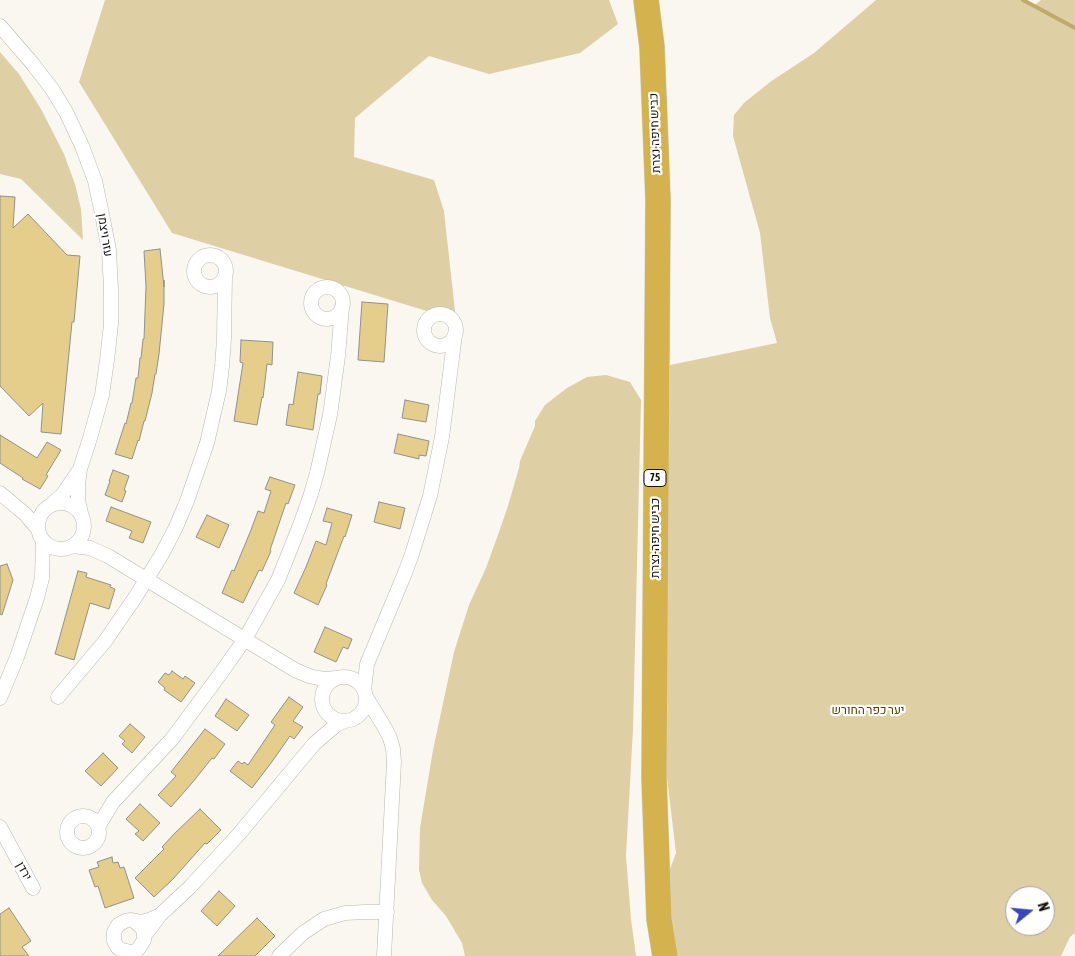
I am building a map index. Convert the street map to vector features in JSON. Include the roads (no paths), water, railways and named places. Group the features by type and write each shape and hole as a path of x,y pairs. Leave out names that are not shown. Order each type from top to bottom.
{"highway":[{"name":"כביש חיפה-נצרת","path":"646,0 652,47 658,200 654,778 659,918 665,956"}],"street":[{"name":"עזר ויצמן","path":"0,26 32,62 66,112 82,146 94,180 106,232 109,250 111,324 102,396 80,469"},
{"path":"58,697 106,640 147,580 176,527 198,474 216,408 222,366 225,275 225,266 219,259 206,256 199,260 194,272 196,280 203,286 212,287 220,283 225,275"},
{"path":"212,287 218,292 224,303"},
{"path":"113,802 94,814 76,818 69,824 67,832 72,844 80,848 90,846 97,840 98,826 113,802 157,755 202,699 245,639 278,580 310,497 330,416 338,349 342,307 341,298 336,290 327,287 319,289 313,295 311,304 316,315 332,326 336,333 338,349"},
{"path":"324,319 337,315 342,307"},
{"path":"160,915 141,922 125,921 118,925 115,928 113,937 118,948 126,952 136,950 142,944 144,935 160,915 190,887 239,834 312,746 336,724 360,714 364,708 366,664 405,573 430,496 442,437 451,374 455,334 454,325 449,318 440,315 432,316 426,322 424,335 429,342 443,351 451,374"},
{"path":"437,346 450,342 455,334"},
{"path":"42,578 38,522 41,514 64,494 80,469"},
{"path":"80,469 78,485 80,513"},
{"path":"0,493 25,514 44,542 51,547 58,549 90,548 108,556 295,670 317,691 328,714 334,719 341,721 361,719 370,722 385,732 391,743"},
{"path":"0,698 24,637 42,578 50,563 67,548 78,542 84,528 84,521 80,513 75,507 68,504 60,502 49,506 23,506 12,503"},
{"path":"84,528 90,538 108,556"},
{"path":"312,746 323,721 325,688 329,682 350,674 363,660 377,637"},
{"path":"295,670 318,678 340,677 358,681 385,728 391,743 394,762 384,956"},
{"path":"84,816 92,819 98,826"},
{"name":"ירדן","path":"0,827 33,888"},
{"path":"278,956 303,933 324,919 345,912 386,912"},
{"path":"134,921 141,927 144,935"}],"waterway":[{"path":"1023,0 1075,28"}],"park label":[{"name":"יער כפר החורש","path":"868,710"}]}
